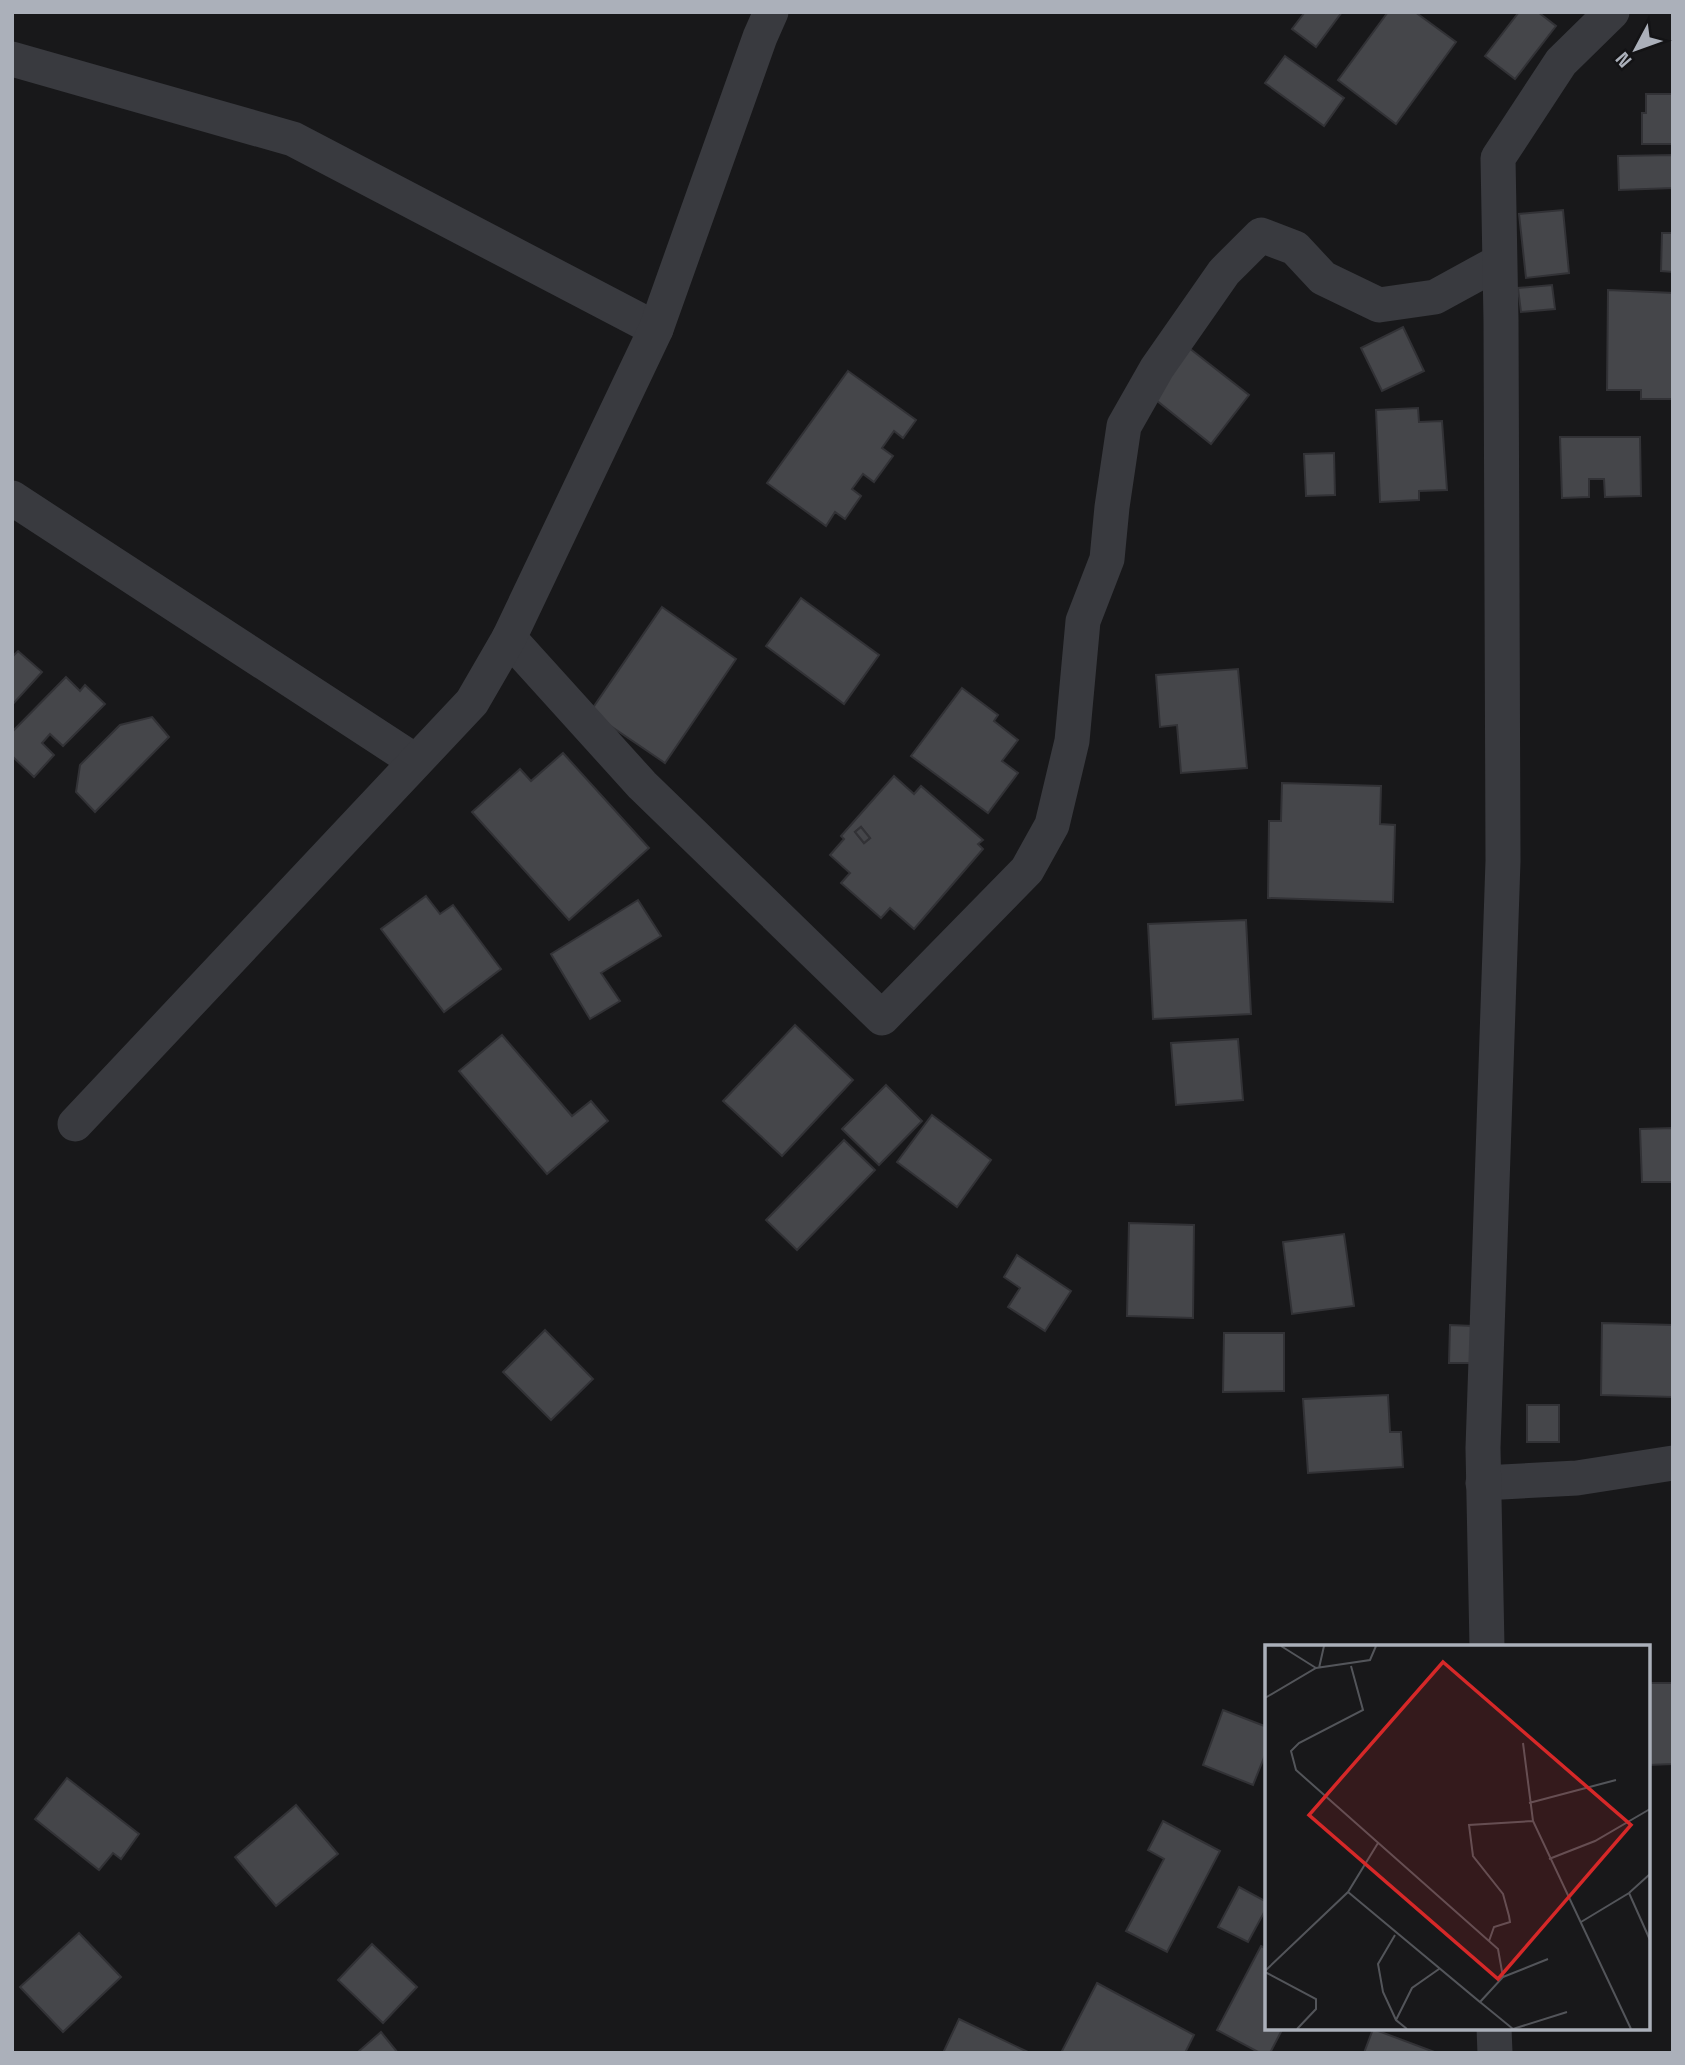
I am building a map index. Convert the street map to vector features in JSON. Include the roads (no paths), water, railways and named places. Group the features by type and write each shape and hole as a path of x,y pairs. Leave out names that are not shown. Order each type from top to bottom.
{"street":[{"path":"75,1124 472,702 509,638 656,329 771,12"},
{"path":"1487,1645 1483,1483 1503,861 1502,320 1498,158 1561,62 1612,12"},
{"path":"12,59 293,139 656,329"},
{"path":"509,638 642,785 882,1018 1027,870 1052,825 1072,741 1083,621 1108,559 1112,507 1124,425 1157,368 1224,272 1261,235 1295,248 1323,278 1378,304 1434,297 1499,261"},
{"path":"12,498 415,761"},
{"path":"1483,1483 1577,1478 1673,1464"},
{"path":"1494,2030 1495,2053"}]}
